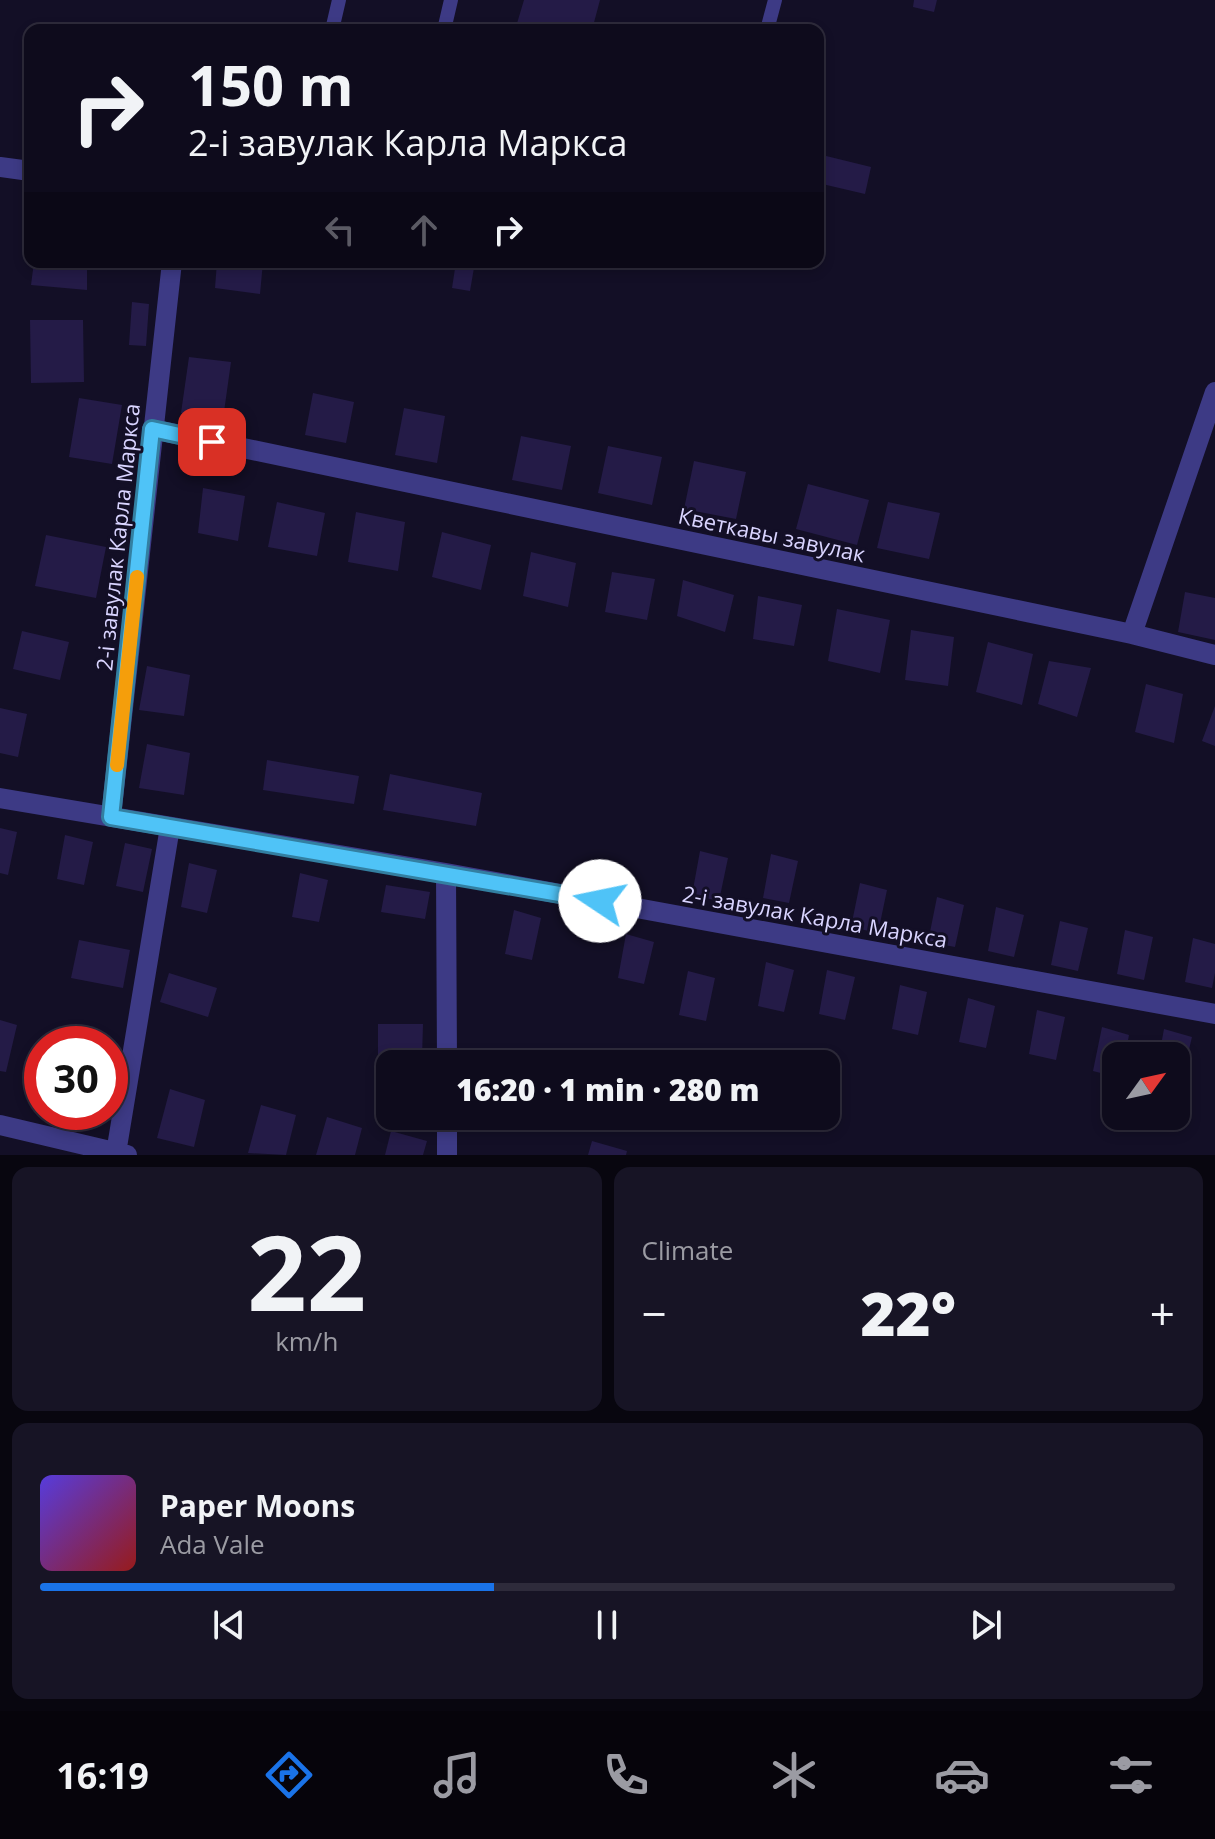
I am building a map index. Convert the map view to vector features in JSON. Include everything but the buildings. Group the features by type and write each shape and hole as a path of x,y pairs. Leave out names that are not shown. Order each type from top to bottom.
{"street":[{"path":"0,167 24,170"},
{"name":"2-і завулак Карла Маркса","path":"111,817 171,268"},
{"path":"1132,634 1215,392"},
{"name":"Кветкавы завулак","path":"152,429 1132,634 1215,655"},
{"name":"2-і завулак Карла Маркса","path":"0,798 446,873 1215,1014"},
{"path":"0,1125 121,1154 170,827"},
{"path":"446,873 447,1050"},
{"path":"447,1130 447,1155"}],"lane":[{"path":"333,24 339,0"},
{"path":"445,24 451,0"},
{"path":"769,24 775,0"}],"slow traffic":[{"path":"117,765 137,577"}],"route":[{"path":"212,442 152,429 111,817 600,901"}]}
